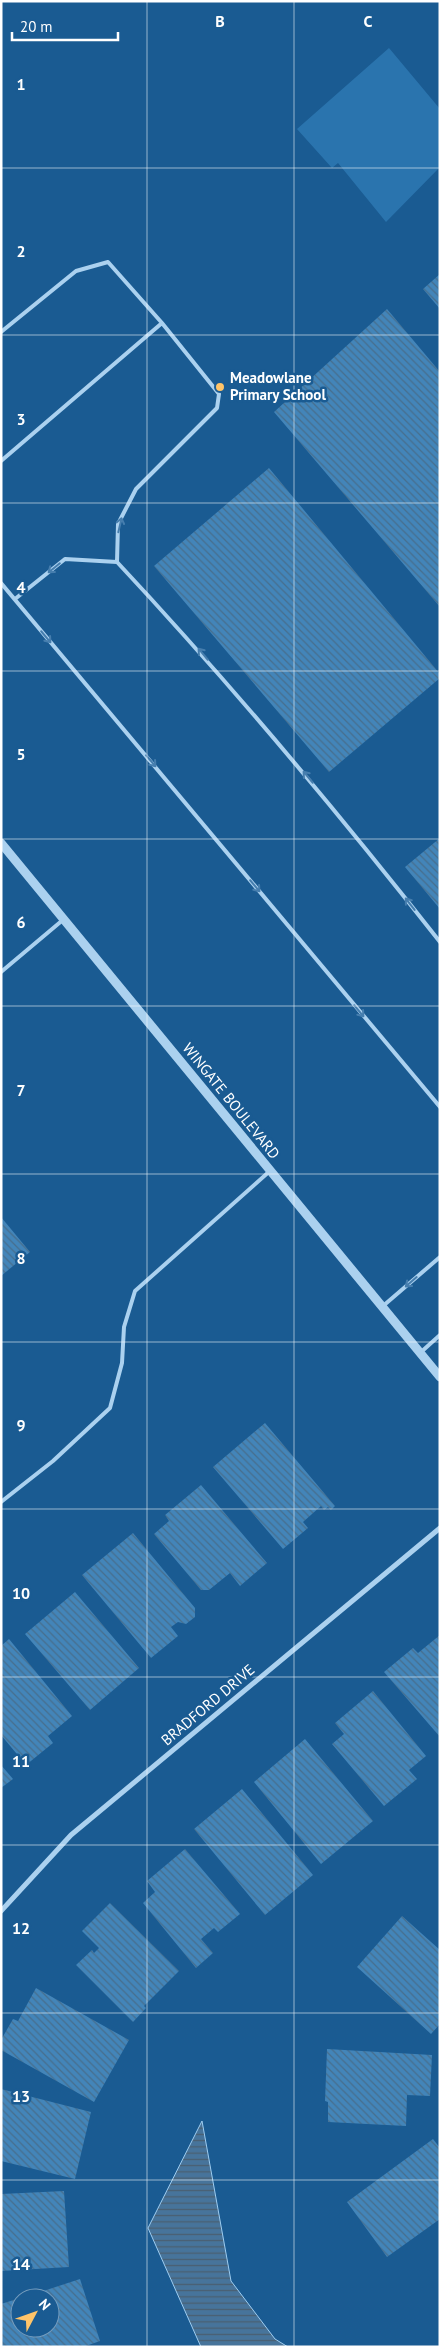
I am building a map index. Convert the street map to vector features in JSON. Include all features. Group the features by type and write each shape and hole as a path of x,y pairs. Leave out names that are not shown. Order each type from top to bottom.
{"street":[{"name":"WINGATE BOULEVARD","path":"1,843 440,1377"},
{"name":"BRADFORD DRIVE","path":"1,1910 71,1835 440,1528"}],"lane":[{"path":"1,332 76,271 108,262 162,323 218,394 217,408 136,489 118,524 118,562 195,645 336,810 440,942"},
{"path":"1,461 162,323"},
{"path":"15,599 65,559 118,562"},
{"path":"1,583 440,1107"},
{"path":"1,972 64,919"},
{"path":"1,1502 53,1461 110,1408 122,1363 124,1327 134,1291 271,1170"},
{"path":"382,1307 440,1257"},
{"path":"420,1352 440,1335"}],"shaded area":[{"path":"389,48 440,109 440,167 386,222 338,163 332,168 297,129"},
{"path":"202,2121 231,2281 275,2339 288,2347 201,2347 148,2228"}],"building":[{"path":"440,274 440,309 423,289"},
{"path":"387,309 440,372 440,607 274,412"},
{"path":"269,468 440,674 440,678 329,772 154,566"},
{"path":"440,838 440,909 405,867"},
{"path":"1,1217 30,1252 1,1276"},
{"path":"265,1423 335,1506 331,1510 328,1507 324,1510 321,1506 303,1522 308,1528 283,1549 213,1467"},
{"path":"201,1485 267,1563 240,1586 230,1573 209,1590 201,1590 154,1534 169,1521 165,1515"},
{"path":"133,1533 195,1608 195,1617 186,1624 178,1622 171,1627 178,1636 151,1658 82,1575"},
{"path":"75,1592 139,1668 90,1710 25,1634"},
{"path":"440,1635 440,1737 384,1672 413,1648 418,1653"},
{"path":"9,1639 72,1716 48,1736 53,1743 26,1765 1,1735 1,1646"},
{"path":"373,1691 426,1756 409,1770 417,1779 384,1806 332,1744 344,1734 335,1723"},
{"path":"305,1739 373,1821 321,1864 254,1782"},
{"path":"1,1765 13,1779 1,1788"},
{"path":"242,1789 313,1875 265,1915 194,1829"},
{"path":"185,1849 240,1914 218,1932 214,1928 201,1939 213,1953 196,1968 143,1903 155,1892 147,1881"},
{"path":"110,1903 179,1971 144,2006 146,2008 133,2022 76,1965 92,1950 94,1953 99,1948 82,1931"},
{"path":"402,1916 440,1950 440,2024 431,2034 357,1967"},
{"path":"36,1988 129,2040 94,2102 1,2050 1,2040 13,2019 18,2021"},
{"path":"327,2049 432,2055 430,2096 407,2095 406,2126 328,2122 328,2102 325,2101"},
{"path":"1,2089 91,2112 75,2179 1,2161"},
{"path":"433,2139 440,2148 440,2219 387,2257 347,2202"},
{"path":"64,2191 69,2267 1,2271 1,2194"},
{"path":"80,2279 100,2341 83,2347 1,2347 1,2304 10,2301 10,2338 60,2338 60,2288 53,2288"}],"place":[{"name":"Meadowlane Primary School","path":"220,387"}]}
